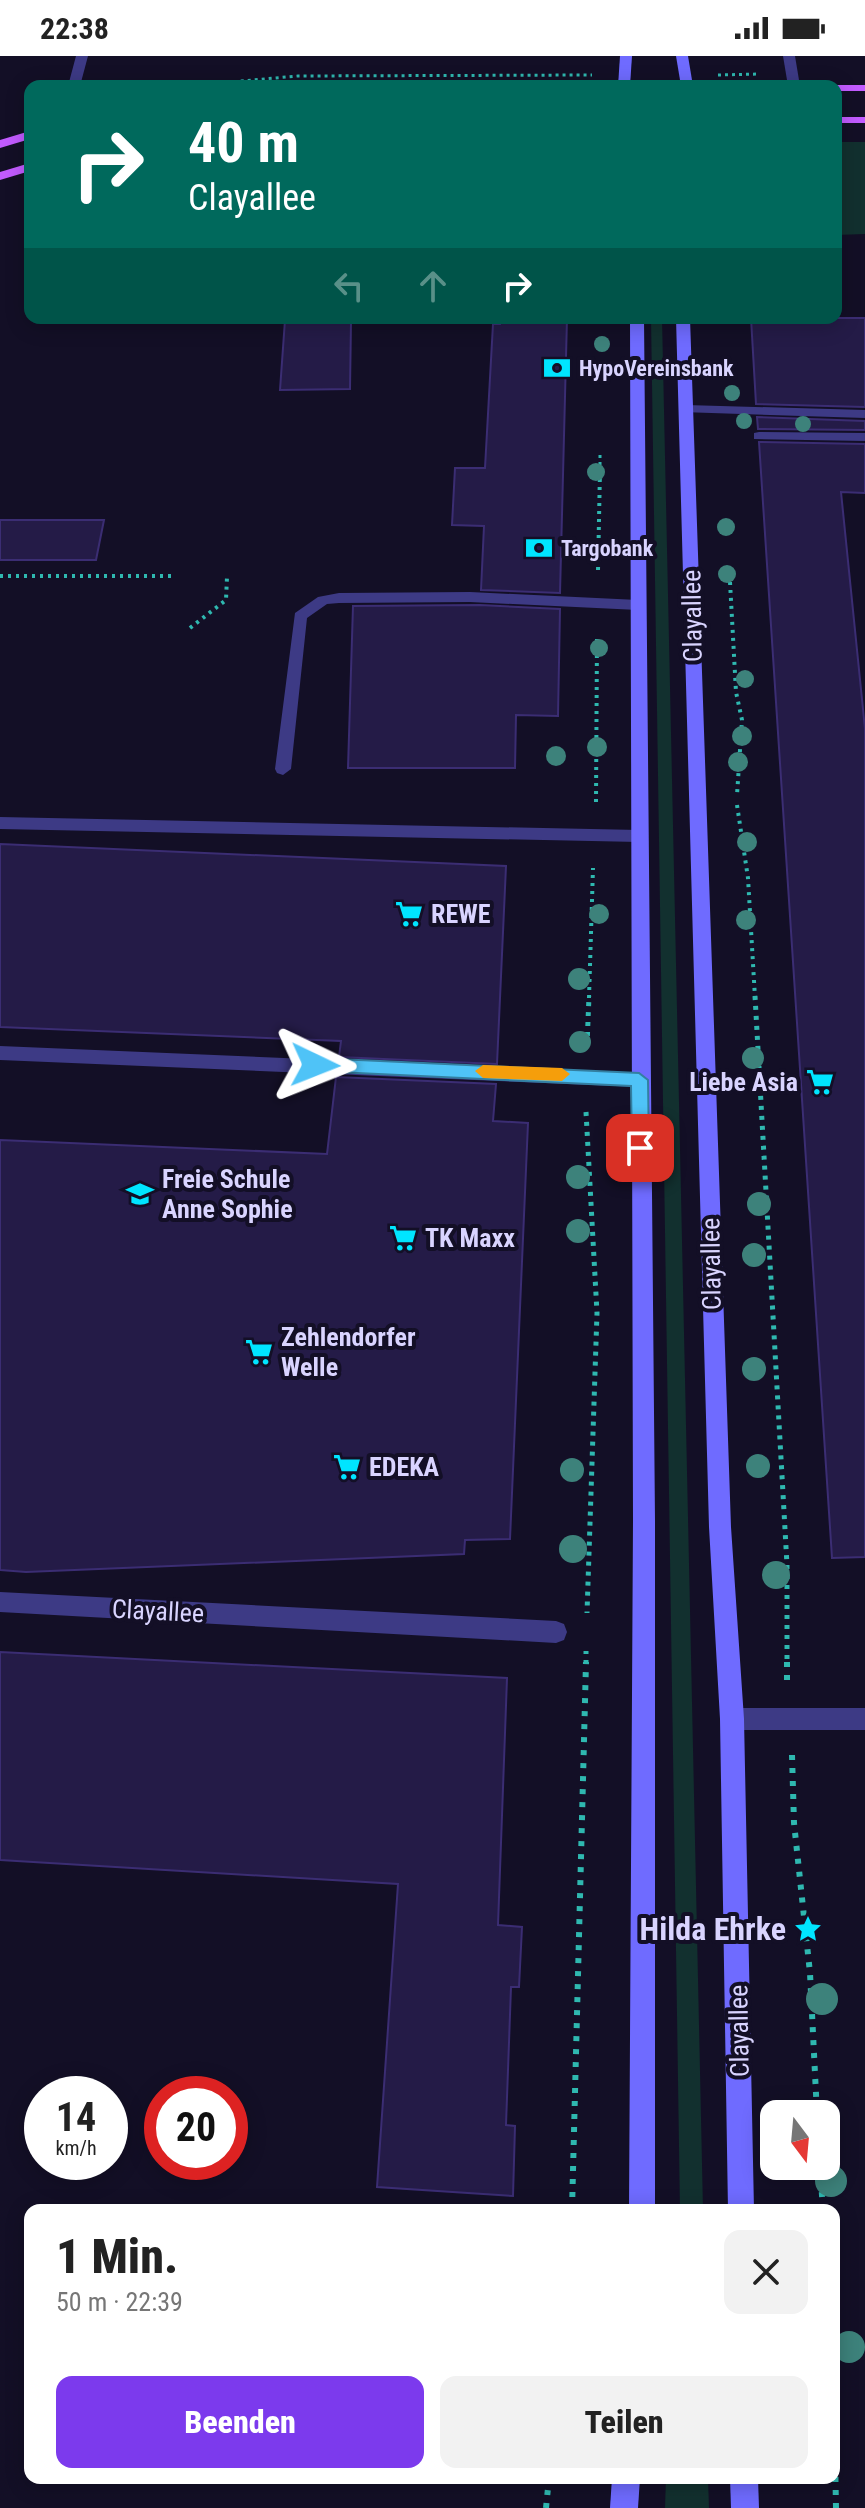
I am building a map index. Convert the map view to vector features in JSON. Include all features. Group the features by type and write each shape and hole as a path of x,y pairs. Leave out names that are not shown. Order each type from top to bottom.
{"main road":[{"path":"624,80 626,56"},
{"path":"682,56 686,80"},
{"path":"842,88 865,88"},
{"path":"842,120 865,120"},
{"path":"0,144 24,137"},
{"path":"0,176 24,169"},
{"name":"Clayallee","path":"637,324 639,1080 644,1521 642,2204"},
{"name":"Clayallee","path":"683,324 719,1511 732,1719 741,2204"},
{"path":"624,2508 626,2484"},
{"path":"744,2484 745,2508"}],"street":[{"path":"76,80 82,56"},
{"path":"789,56 793,80"},
{"path":"686,409 865,414"},
{"path":"759,436 865,437"},
{"path":"283,769 300,616 323,600 470,597 638,605"},
{"path":"0,823 639,836"},
{"path":"0,1053 639,1080"},
{"name":"Clayallee","path":"0,1602 556,1632"},
{"path":"732,1719 865,1719"}],"path":[{"path":"253,80 298,76 522,76"},
{"path":"587,1623 597,1313 586,1076 594,835 600,450"},
{"path":"0,576 171,576"},
{"path":"190,628 226,600 227,577"},
{"path":"730,580 736,692 742,720 736,798 748,878 752,938 787,1565 786,1627"},
{"path":"572,2204 586,1646"},
{"path":"794,1823 810,1973 816,2100"},
{"path":"821,2180 823,2204"},
{"path":"546,2508 548,2484"},
{"path":"836,2484 836,2508"}],"green space":[{"path":"842,142 865,142 865,234 842,235"},
{"path":"651,324 662,324 703,2204 680,2204"},
{"path":"666,2484 708,2484 709,2508 665,2508"}],"building":[{"path":"842,318 865,318 865,407 756,404 751,324 842,324"},
{"path":"285,324 351,324 350,389 280,390"},
{"path":"493,324 567,324 560,593 481,590 484,526 452,525 455,468 485,468"},
{"path":"757,417 865,421 865,430 758,429"},
{"path":"759,442 865,444 865,493 841,492 865,729 865,1557 832,1558"},
{"path":"0,520 104,520 96,560 0,560"},
{"path":"480,605 560,609 558,716 516,715 515,768 348,768 353,606"},
{"path":"0,844 506,866 497,1064 339,1057 341,1041 0,1027"},
{"name":"Zehlendorfer Welle","path":"336,1077 496,1084 493,1121 528,1123 510,1539 465,1540 464,1554 26,1572 0,1570 0,1140 327,1154"},
{"path":"0,1652 507,1678 498,1925 522,1927 519,1987 511,1987 506,2125 515,2126 513,2196 377,2187 398,1884 0,1860"}],"slow traffic":[{"path":"483,1071 562,1074"}],"place":[{"name":"HypoVereinsbank","path":"557,368"},
{"name":"Targobank","path":"539,548"},
{"name":"REWE","path":"409,914"},
{"name":"Liebe Asia","path":"820,1082"},
{"name":"Freie Schule Anne Sophie","path":"140,1194"},
{"name":"TK Maxx","path":"403,1238"},
{"name":"Zehlendorfer Welle","path":"259,1352"},
{"name":"EDEKA","path":"347,1467"},
{"name":"Hilda Ehrke","path":"808,1929"}],"route":[{"path":"315,1065 566,1074 639,1080 640,1148"}]}
